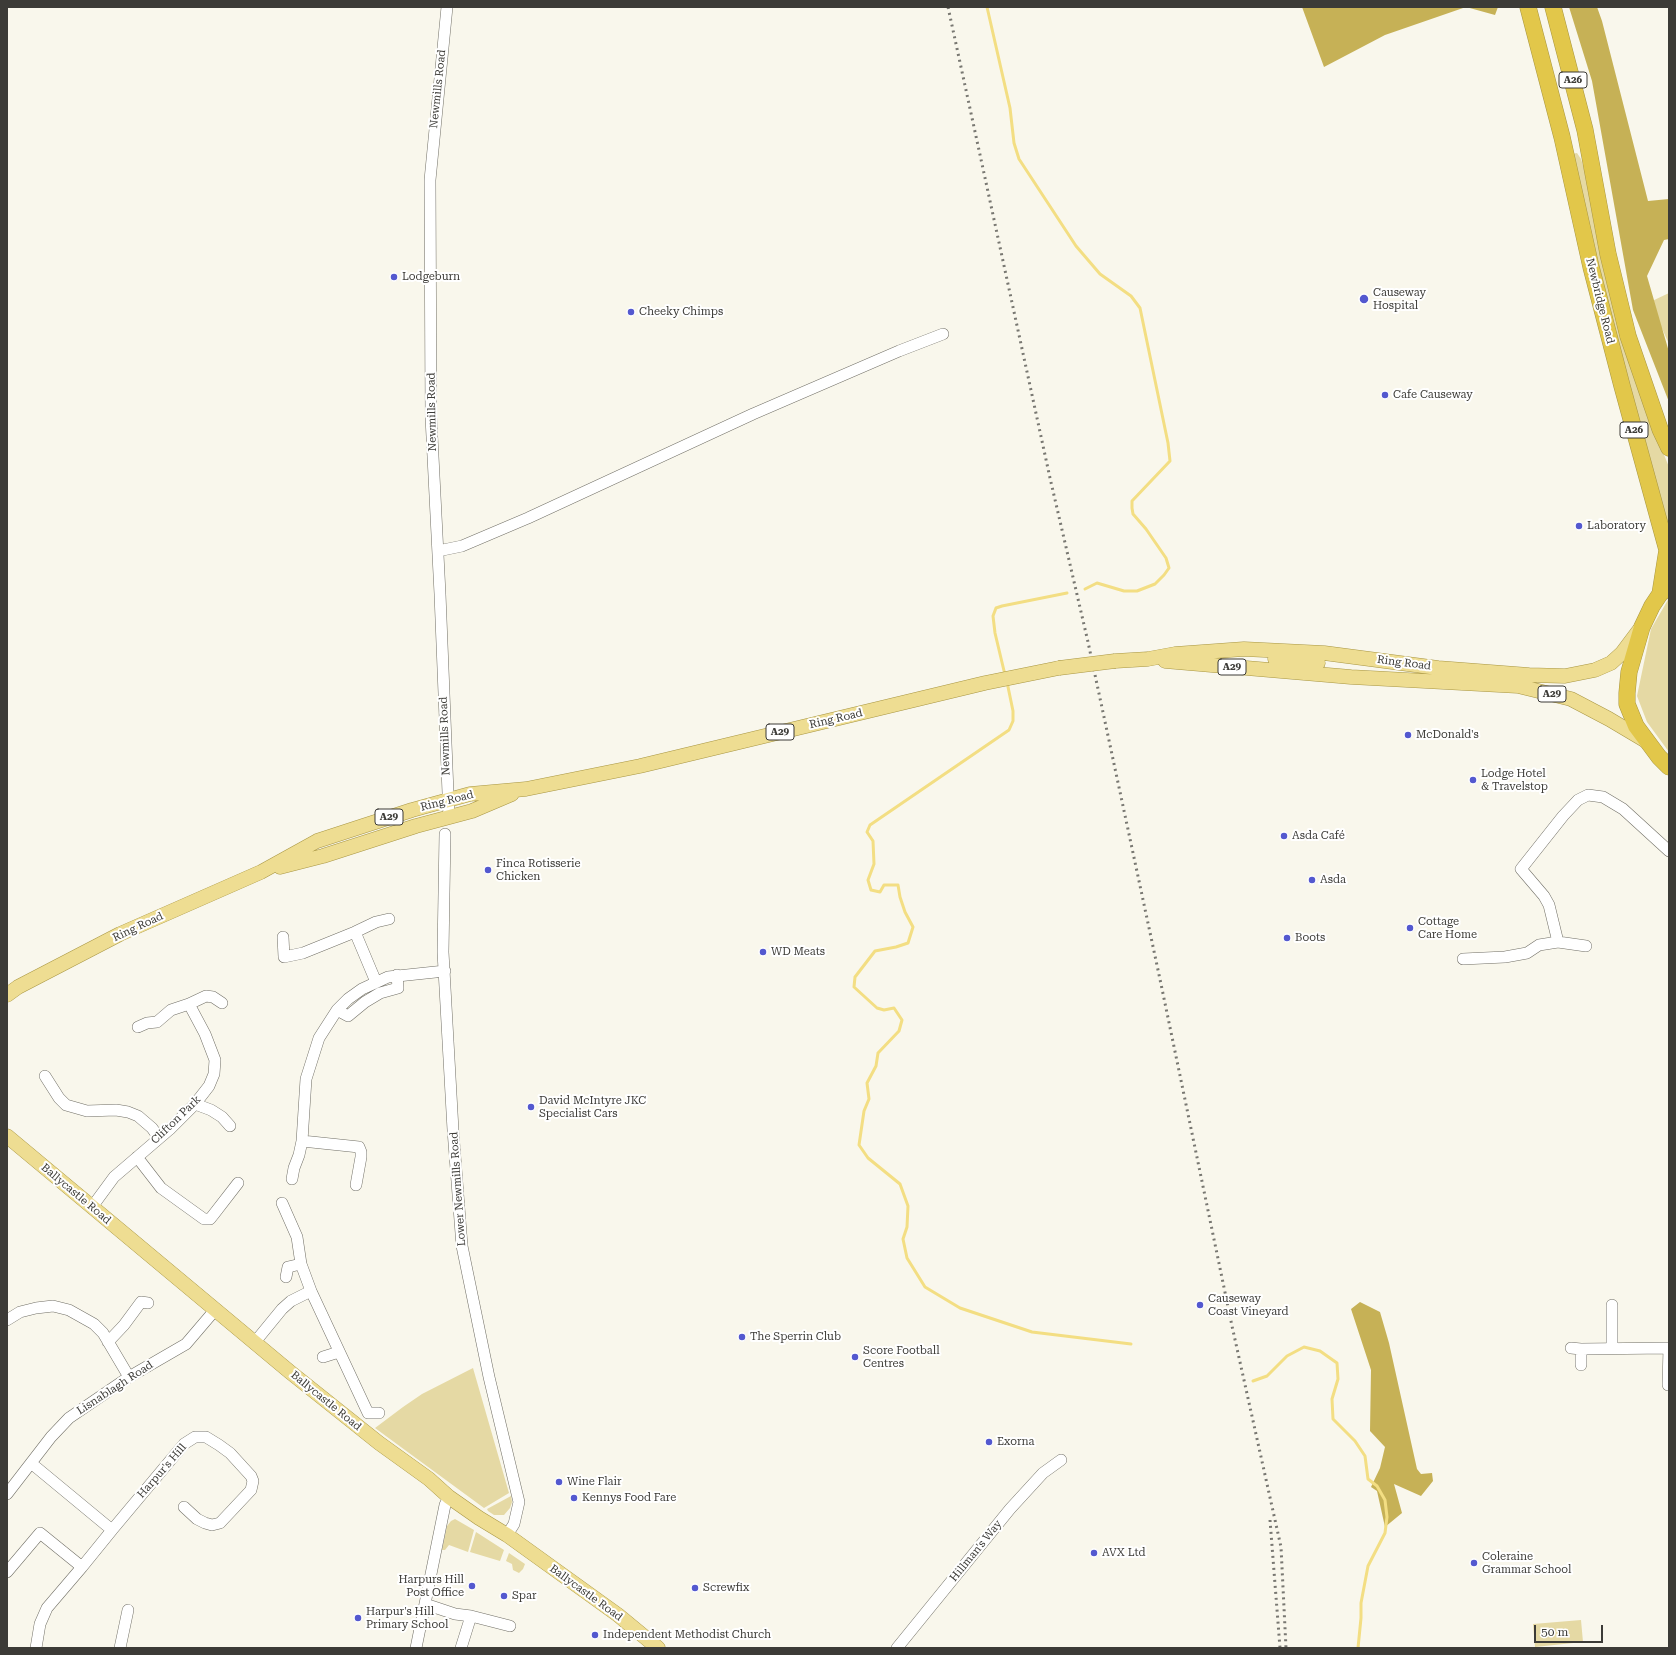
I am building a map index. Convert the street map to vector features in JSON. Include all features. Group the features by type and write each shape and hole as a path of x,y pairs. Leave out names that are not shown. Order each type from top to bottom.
{"highway":[{"name":"Newbridge Road","path":"1528,7 1562,137 1599,297 1667,550 1665,590"},
{"name":"Newbridge Road","path":"1553,7 1585,130 1608,254 1628,336 1660,429 1669,448"},
{"name":"A29","path":"1665,590 1648,614 1642,627 1629,672 1627,704 1636,726 1646,741 1669,767"}],"main road":[{"name":"Ring Road","path":"11,990 120,934 261,872 317,841 412,810 470,794 526,789 640,766 985,683 1059,668 1115,661 1148,659 1175,654 1244,649 1324,653 1438,668 1529,675 1565,676 1595,670 1611,663 1622,653 1642,627"},
{"path":"1175,654 1236,656 1318,663"},
{"name":"Ring Road","path":"1148,659 1351,677 1518,686 1572,699 1610,718 1646,741"},
{"name":"Ring Road","path":"261,872 322,856 472,811 526,789"},
{"name":"Ballycastle Road","path":"7,1136 215,1310 355,1424 429,1479 449,1497 507,1535 618,1615 658,1648"}],"street":[{"name":"Newmills Road","path":"447,7 430,180 430,417 438,551 449,818"},
{"path":"438,551 462,546 528,518 753,414 899,351 943,334"},
{"path":"1558,942 1549,905 1544,896 1521,869 1563,816 1578,800 1588,795 1603,797 1623,809 1669,851"},
{"name":"Lower Newmills Road","path":"445,834 443,952 462,1246 489,1377 519,1502 514,1524 507,1535"},
{"path":"283,937 284,957 303,953 376,922 389,919"},
{"path":"355,932 376,982"},
{"path":"1463,959 1505,957 1527,952 1539,945 1558,942 1586,946"},
{"path":"292,1178 302,1141 306,1079 319,1038 337,1010 348,999 362,989 376,982 397,975 445,971"},
{"path":"337,1010 348,1016 365,1002 380,993 398,988 397,975"},
{"path":"138,1027 147,1023 157,1022 172,1010 206,996 213,997 222,1003"},
{"name":"Clifton Park","path":"92,1207 114,1176 159,1138 195,1104 212,1080 215,1060 205,1034 189,1004"},
{"path":"45,1076 60,1099 66,1105 87,1111 116,1110 128,1112 138,1116 149,1125 159,1138"},
{"path":"195,1104 211,1110 222,1117 230,1126"},
{"path":"302,1141 359,1147 362,1157 356,1185"},
{"path":"137,1157 161,1188 204,1219 210,1218 214,1214 238,1183"},
{"path":"282,1203 297,1237 301,1264 311,1291 339,1352 368,1413 379,1413"},
{"path":"286,1277 288,1267 301,1264"},
{"path":"255,1342 282,1309 291,1301 311,1291"},
{"path":"108,1342 124,1325 141,1302 148,1303"},
{"path":"7,1320 20,1312 36,1308 53,1306 69,1310 94,1324 108,1342 129,1378"},
{"path":"1612,1306 1612,1348"},
{"name":"Lisnablagh Road","path":"7,1494 51,1437 69,1418 129,1378 186,1344 215,1310"},
{"path":"1581,1365 1576,1348 1669,1348 1668,1385"},
{"path":"323,1357 339,1352"},
{"name":"Harpur's Hill","path":"36,1648 40,1624 47,1608 184,1444 195,1437 206,1437 219,1445 251,1476 253,1481 251,1490 220,1523 212,1525 204,1523 197,1519 184,1507"},
{"name":"Hillman's Way","path":"897,1648 1010,1509 1043,1473 1061,1460"},
{"path":"31,1462 112,1530"},
{"path":"416,1648 445,1505 449,1497"},
{"path":"7,1572 40,1533 82,1567"},
{"path":"425,1604 455,1614 471,1616 510,1626"},
{"path":"120,1648 128,1610"},
{"path":"461,1648 471,1616"}],"shaded area":[{"path":"1302,7 1466,7 1385,35 1324,67"},
{"path":"1466,7 1498,7 1495,15"},
{"path":"1569,7 1597,7 1602,21 1648,201 1669,199 1669,239 1664,240 1647,276 1669,352 1669,402 1633,310 1592,81"},
{"path":"1577,153 1581,159 1585,172 1643,403 1669,467 1669,535 1648,468 1571,154"},
{"path":"1669,293 1669,344 1650,302"},
{"path":"1669,598 1669,752 1647,722 1637,696 1651,629"},
{"path":"1360,1302 1380,1312 1389,1343 1417,1469 1421,1474 1432,1473 1433,1481 1421,1496 1394,1484 1402,1513 1385,1527 1377,1491 1371,1487 1380,1468 1385,1447 1370,1431 1371,1370 1351,1309"},
{"path":"473,1368 509,1493 484,1508 375,1428 422,1394"},
{"path":"511,1496 512,1502 510,1508 504,1515 494,1515 488,1511 487,1509"},
{"path":"455,1519 474,1530 468,1552 449,1545 445,1550 442,1550 447,1526"},
{"path":"476,1532 504,1550 500,1561 470,1552"},
{"path":"509,1553 525,1564 519,1573 513,1570 512,1564 506,1561"},
{"path":"1581,1620 1583,1642 1535,1647 1533,1624"}],"waterway":[{"path":"987,7 1010,108 1014,143 1019,159 1076,246 1100,274 1131,296 1140,308 1168,443 1170,461 1132,501 1132,508 1133,514 1146,529 1166,558 1169,568 1155,584 1137,591 1124,591 1097,583 1085,589"},
{"path":"1005,675 995,633 993,616 996,608 1067,593"},
{"path":"1007,682 1013,711 1013,721 1009,730 870,825 867,832 873,841 874,864 868,880 871,890 880,892 884,885 898,885 905,912 913,927 908,943 875,951 855,977 854,987 877,1008 884,1010 894,1008 902,1020 899,1031 878,1053 876,1066 867,1083 869,1099 864,1111 859,1145 868,1158 900,1184 908,1206 907,1227 903,1239 907,1258 925,1287 960,1308 1032,1332 1131,1344"},
{"path":"1253,1381 1267,1376 1287,1356 1304,1347 1320,1351 1337,1363 1338,1379 1332,1399 1333,1419 1355,1441 1365,1456 1368,1479 1377,1486 1385,1500 1387,1517 1385,1533 1368,1566 1361,1603 1358,1648"}],"railway":[{"path":"948,7 1050,478 1088,642 1232,1326 1281,1547 1286,1648"},
{"path":"1270,1520 1280,1648"}],"place":[{"name":"Lodgeburn","path":"394,277"},
{"name":"Causeway Hospital","path":"1364,299"},
{"name":"Cheeky Chimps","path":"631,312"},
{"name":"Cafe Causeway","path":"1385,395"},
{"name":"Laboratory","path":"1579,526"},
{"name":"McDonald's","path":"1408,735"},
{"name":"Lodge Hotel & Travelstop","path":"1473,780"},
{"name":"Asda Café","path":"1284,836"},
{"name":"Finca Rotisserie Chicken","path":"488,870"},
{"name":"Asda","path":"1312,880"},
{"name":"Cottage Care Home","path":"1410,928"},
{"name":"Boots","path":"1287,938"},
{"name":"WD Meats","path":"763,952"},
{"name":"David McIntyre JKC Specialist Cars","path":"531,1107"},
{"name":"Causeway Coast Vineyard","path":"1200,1305"},
{"name":"The Sperrin Club","path":"742,1337"},
{"name":"Score Football Centres","path":"855,1357"},
{"name":"Exorna","path":"989,1442"},
{"name":"Wine Flair","path":"559,1482"},
{"name":"Kennys Food Fare","path":"574,1498"},
{"name":"AVX Ltd","path":"1094,1553"},
{"name":"Coleraine Grammar School","path":"1474,1563"},
{"name":"Harpurs Hill Post Office","path":"472,1586"},
{"name":"Screwfix","path":"695,1588"},
{"name":"Spar","path":"504,1596"},
{"name":"Harpur's Hill Primary School","path":"358,1618"},
{"name":"Independent Methodist Church","path":"595,1635"}]}
